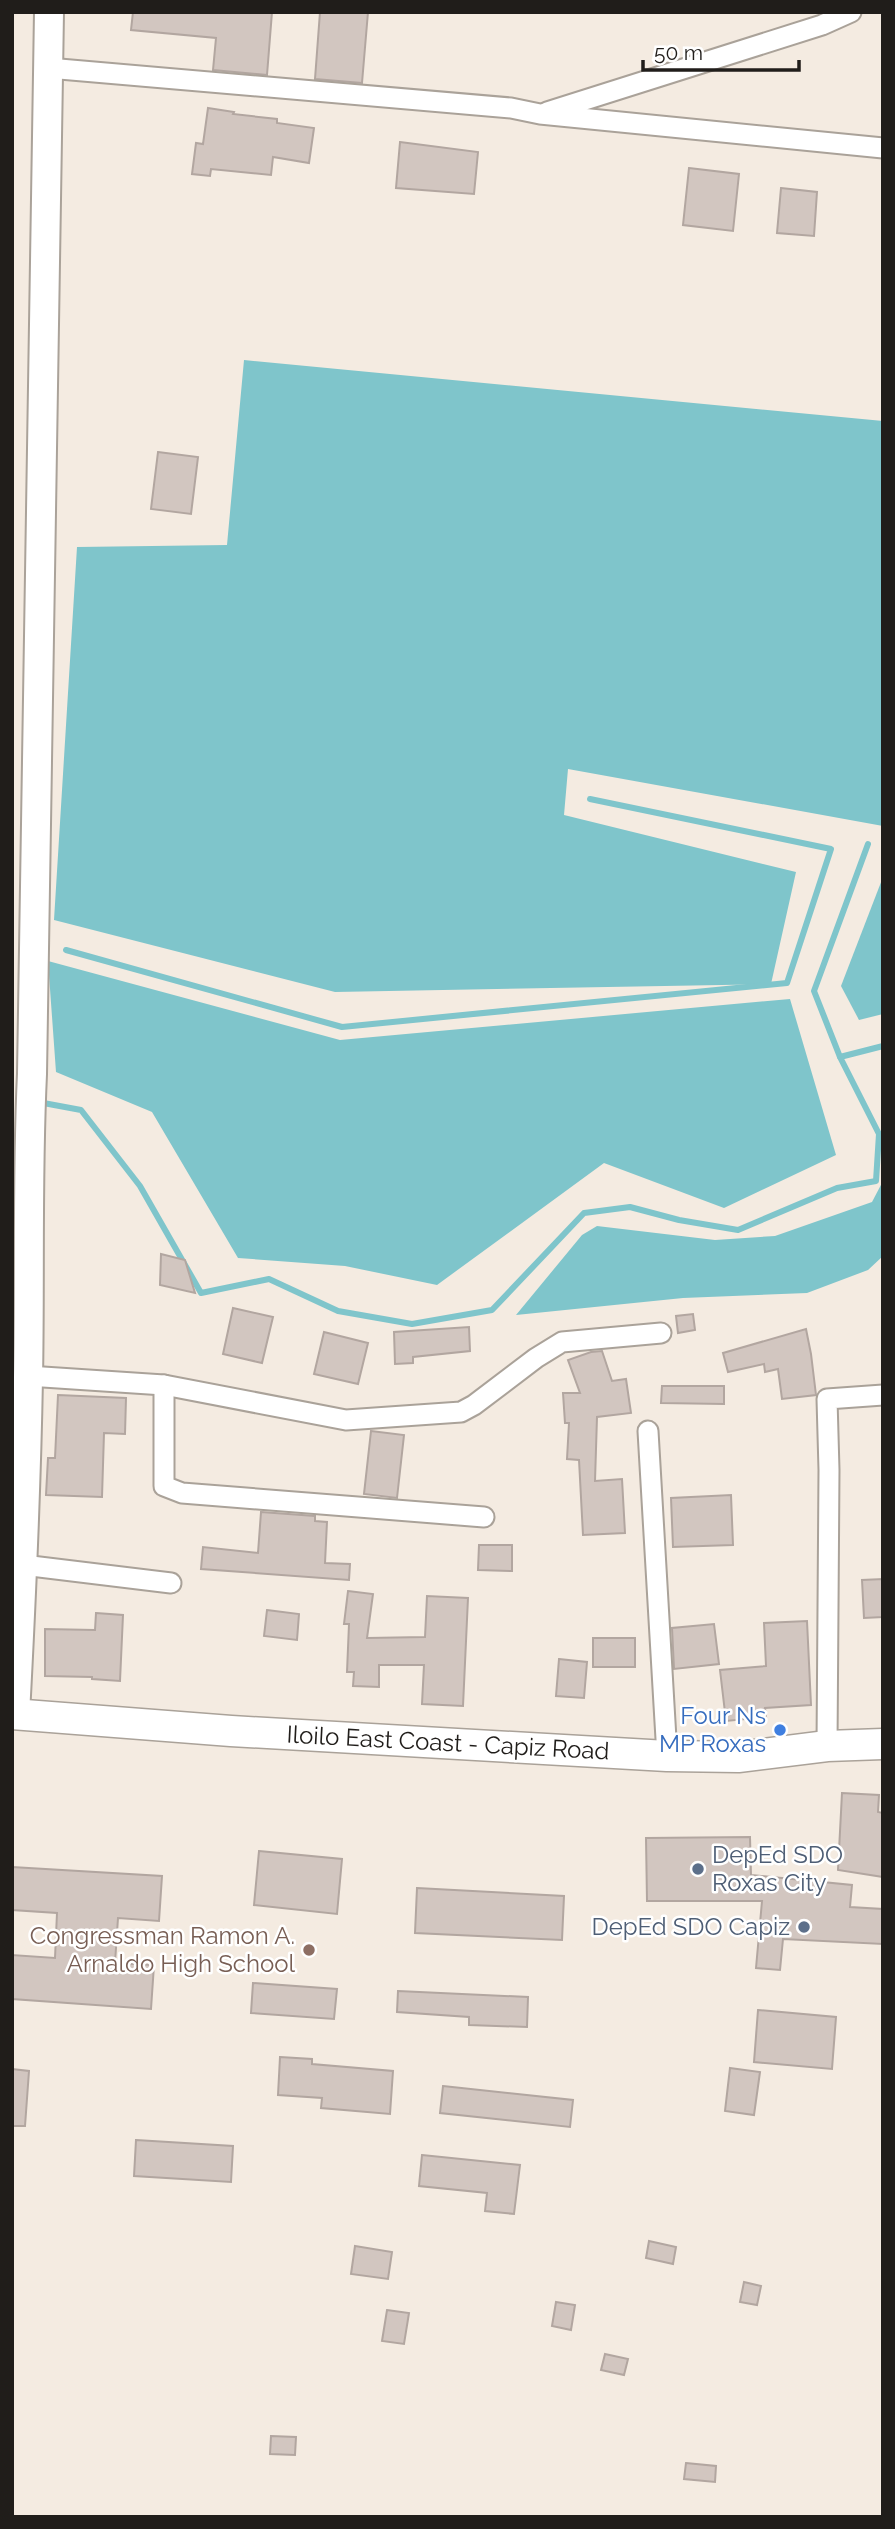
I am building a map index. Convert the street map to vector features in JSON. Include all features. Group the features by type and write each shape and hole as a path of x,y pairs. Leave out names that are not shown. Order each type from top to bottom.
{"main road":[{"path":"13,1714 23,1565 28,1376 29,1143 49,12"},
{"name":"Iloilo East Coast - Capiz Road","path":"13,1714 231,1731 667,1756 738,1757 827,1746 883,1744"}],"street":[{"path":"540,114 822,26 851,12"},
{"path":"48,68 511,108 540,114 883,148"},
{"path":"28,1376 163,1385 346,1420 461,1412 536,1357 562,1342 661,1333"},
{"path":"163,1385 164,1486 182,1493 484,1517"},
{"path":"827,1746 827,1399 883,1395"},
{"path":"649,1431 667,1756"},
{"path":"23,1565 171,1583"}],"water":[{"path":"244,360 883,421 883,826 568,769 564,815 796,872 771,984 335,992 54,920 77,547 227,545"},
{"path":"883,877 883,1014 859,1020 841,986"},
{"path":"48,961 340,1040 790,999 836,1155 724,1208 604,1163 437,1285 345,1266 238,1258 152,1112 56,1072"},
{"path":"883,1181 883,1256 868,1270 807,1293 683,1298 516,1315 582,1235 597,1226 715,1240 775,1236 872,1202"}],"building":[{"path":"133,12 272,12 267,75 213,70 216,38 131,30"},
{"path":"320,12 368,12 362,83 315,79"},
{"path":"208,108 314,128 309,163 273,157 271,175 211,169 210,176 192,174 196,143 203,144"},
{"path":"400,142 478,152 474,194 396,188"},
{"path":"689,168 739,174 733,231 683,225"},
{"path":"781,188 817,192 814,236 777,233"},
{"path":"158,452 198,457 191,514 151,509"},
{"path":"161,1254 185,1260 195,1293 160,1285"},
{"path":"233,1308 273,1317 262,1363 223,1354"},
{"path":"693,1314 695,1330 678,1333 676,1316"},
{"path":"469,1327 470,1351 413,1357 413,1363 395,1364 394,1332"},
{"path":"806,1329 816,1395 782,1399 778,1369 765,1372 764,1364 728,1372 723,1353"},
{"path":"324,1332 368,1343 358,1384 314,1374"},
{"path":"602,1351 612,1381 626,1379 631,1413 597,1417 595,1481 622,1479 625,1533 583,1535 579,1460 567,1459 569,1423 565,1423 563,1393 580,1393 568,1360"},
{"path":"662,1386 724,1386 724,1404 661,1403"},
{"path":"58,1395 126,1398 125,1434 104,1433 102,1497 46,1495 48,1458 55,1458"},
{"path":"371,1431 404,1435 397,1498 364,1494"},
{"path":"731,1495 733,1545 673,1547 671,1498"},
{"path":"261,1512 315,1516 315,1521 327,1522 325,1563 350,1564 349,1580 201,1569 203,1547 258,1553"},
{"path":"479,1545 512,1545 512,1571 478,1570"},
{"path":"883,1579 883,1617 864,1618 862,1580"},
{"path":"348,1591 373,1594 367,1638 425,1637 427,1596 468,1598 463,1706 422,1704 424,1665 379,1665 379,1687 353,1686 354,1672 347,1672 349,1624 344,1624"},
{"path":"267,1610 299,1614 297,1640 264,1636"},
{"path":"96,1613 123,1615 120,1681 92,1677 45,1676 45,1629 95,1630"},
{"path":"807,1621 811,1705 765,1708 766,1717 726,1721 720,1670 766,1666 764,1623"},
{"path":"714,1624 719,1664 674,1669 672,1628"},
{"path":"593,1638 635,1638 635,1667 593,1667"},
{"path":"559,1659 587,1662 584,1698 556,1696"},
{"path":"842,1793 879,1795 878,1812 883,1813 883,1877 838,1870"},
{"path":"750,1837 751,1875 852,1885 850,1907 883,1909 883,1944 783,1939 780,1970 756,1968 762,1901 647,1901 646,1838"},
{"path":"259,1851 342,1859 337,1914 254,1905"},
{"path":"12,1867 162,1876 159,1921 118,1918 115,1963 154,1965 151,2009 12,1999 12,1955 55,1958 57,1913 12,1910"},
{"path":"417,1888 564,1896 562,1940 415,1933"},
{"path":"253,1983 337,1989 334,2019 251,2013"},
{"path":"398,1991 528,1997 527,2027 469,2025 469,2017 397,2012"},
{"path":"758,2010 836,2017 832,2069 754,2062"},
{"path":"280,2057 312,2059 312,2064 393,2071 390,2114 321,2108 322,2098 278,2095"},
{"path":"730,2068 760,2072 754,2115 725,2111"},
{"path":"12,2069 29,2071 25,2126 12,2126"},
{"path":"443,2086 573,2100 570,2127 440,2113"},
{"path":"136,2140 233,2146 231,2182 134,2176"},
{"path":"422,2155 520,2165 514,2214 485,2211 487,2193 419,2186"},
{"path":"649,2241 676,2247 673,2264 646,2258"},
{"path":"355,2246 392,2252 388,2279 351,2274"},
{"path":"744,2282 761,2286 757,2305 740,2302"},
{"path":"556,2302 575,2305 571,2330 552,2326"},
{"path":"387,2310 409,2313 404,2344 382,2341"},
{"path":"605,2354 628,2359 624,2375 601,2370"},
{"path":"271,2436 296,2437 295,2455 270,2454"},
{"path":"686,2463 716,2466 715,2482 684,2479"}],"waterway":[{"path":"66,950 342,1027 787,983 831,849 590,799"},
{"path":"840,1057 814,991 868,844"},
{"path":"38,1102 81,1110 140,1186 201,1293 269,1279 338,1311 412,1324 492,1310 584,1213 630,1207 679,1220 738,1230 837,1188 876,1181 879,1134 840,1057 883,1046"}],"place":[{"name":"Four Ns MP Roxas","path":"780,1730"},
{"name":"DepEd SDO Roxas City","path":"698,1869"},
{"name":"DepEd SDO Capiz","path":"804,1927"},
{"name":"Congressman Ramon A. Arnaldo High School","path":"309,1950"}]}
